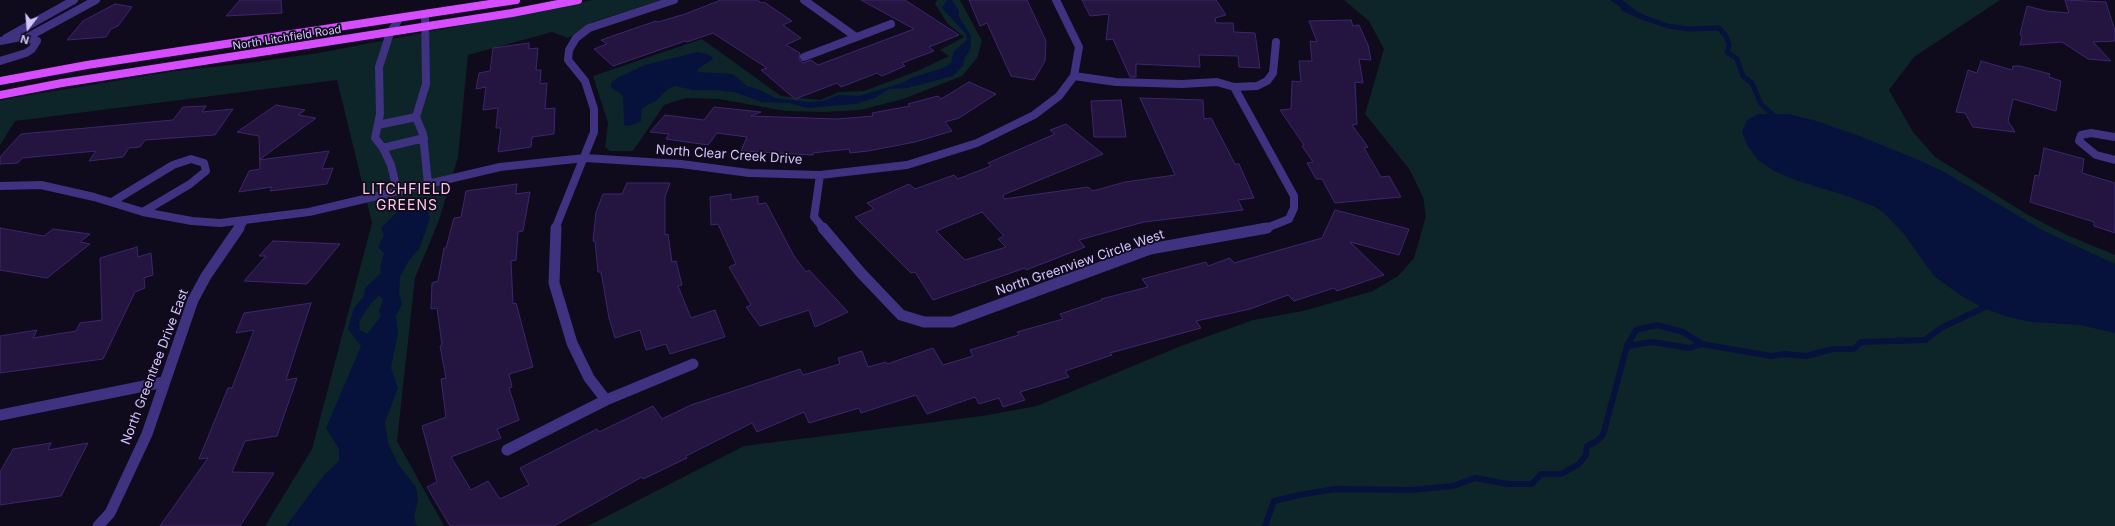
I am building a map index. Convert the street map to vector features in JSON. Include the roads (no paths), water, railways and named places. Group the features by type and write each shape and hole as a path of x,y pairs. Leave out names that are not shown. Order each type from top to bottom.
{"main road":[{"name":"North Litchfield Road","path":"0,81 87,65 399,19 516,0"},
{"name":"North Litchfield Road","path":"0,95 83,80 425,28 578,0"}],"street":[{"path":"2,41 15,32 74,0"},
{"path":"2,41 28,37 96,0"},
{"path":"606,400 589,378 572,343 554,283 556,230 594,132 594,109 585,82 568,60 569,50 576,38 589,28 674,0"},
{"path":"804,0 856,37"},
{"name":"North Clear Creek Drive","path":"0,186 41,185 112,202 143,212 192,221 220,223 244,222 310,212 397,190 500,167 585,158 681,164 749,173 820,175 907,165 977,143 1034,115 1059,96 1074,76 1079,47 1056,0"},
{"path":"425,15 427,57 426,84 416,117 424,138 428,184"},
{"path":"397,190 391,165 383,148 375,138 380,114 379,67 390,33 399,19"},
{"path":"804,57 891,24"},
{"path":"0,61 17,57 32,49 37,41 28,37"},
{"path":"1074,76 1116,82 1182,84 1217,82 1234,87 1257,86 1267,81 1273,73 1276,42"},
{"name":"North Greenview Circle West","path":"820,175 814,217 861,273 901,314 924,322 952,322 1150,249 1262,230 1289,219 1294,208 1294,196 1234,87"},
{"path":"378,125 416,117"},
{"path":"2115,136 2091,133 2081,135 2079,141 2084,147 2096,154 2115,160"},
{"path":"383,148 424,138"},
{"path":"112,202 173,165 191,159 204,163 206,171 190,184 143,212"},
{"name":"North Greentree Drive East","path":"98,526 110,513 147,434 193,300 206,276 244,222"},
{"path":"507,450 606,400 693,364"},
{"path":"0,415 164,382"}],"water":[{"path":"947,0 952,0 959,11 959,17 971,36 970,50 964,59 963,66 953,76 907,88 889,89 875,98 855,104 807,108 789,103 762,102 734,92 690,90 675,86 668,89 655,102 642,109 641,121 629,126 624,125 623,96 611,87 611,83 617,78 645,65 698,52 710,55 713,59 698,69 698,72 733,74 747,86 760,90 775,98 808,102 823,101 839,95 859,96 902,83 911,78 943,68 951,63 954,51 967,40 966,34 942,8"},
{"path":"1610,0 1622,0 1638,12 1651,18 1645,21 1631,15 1622,11 1620,7"},
{"path":"1758,114 1789,114 1813,120 1857,135 1921,161 1946,173 2044,231 2115,264 2115,333 2080,325 2032,322 2008,317 1983,308 1960,295 1934,276 1904,234 1884,213 1875,207 1850,197 1795,180 1774,171 1758,160 1747,145 1742,132 1747,120"},
{"path":"419,203 428,204 430,219 419,249 408,262 400,277 399,293 402,304 396,316 398,333 391,368 398,388 385,422 388,443 398,464 416,487 418,500 414,517 417,526 286,526 324,475 339,461 339,449 326,428 361,346 348,329 354,308 364,296 365,288 381,273 380,267 384,253 378,247 384,235 381,228 397,212 406,206","holes":["379,296 383,299 379,311 381,316 367,334 360,330 359,322 371,303"]}],"waterway":[{"path":"1642,17 1668,26 1689,29 1719,28 1726,36 1729,45 1727,52 1737,59 1743,76 1752,83 1761,104 1777,119"},
{"path":"1702,344 1771,356 1785,354 1806,356 1833,349 1854,349 1861,342 1925,340 1941,328 1983,308 1986,301"},
{"path":"1627,346 1636,330 1657,325 1683,332 1702,344"},
{"path":"1627,346 1652,342 1689,348 1702,344"},
{"path":"1265,526 1274,501 1299,495 1335,489 1411,490 1453,486 1475,478 1508,484 1532,484 1541,474 1561,474 1579,464 1586,455 1587,446 1597,441 1603,435 1627,346"}],"district":[{"name":"LITCHFIELD GREENS","path":"407,198"}]}
